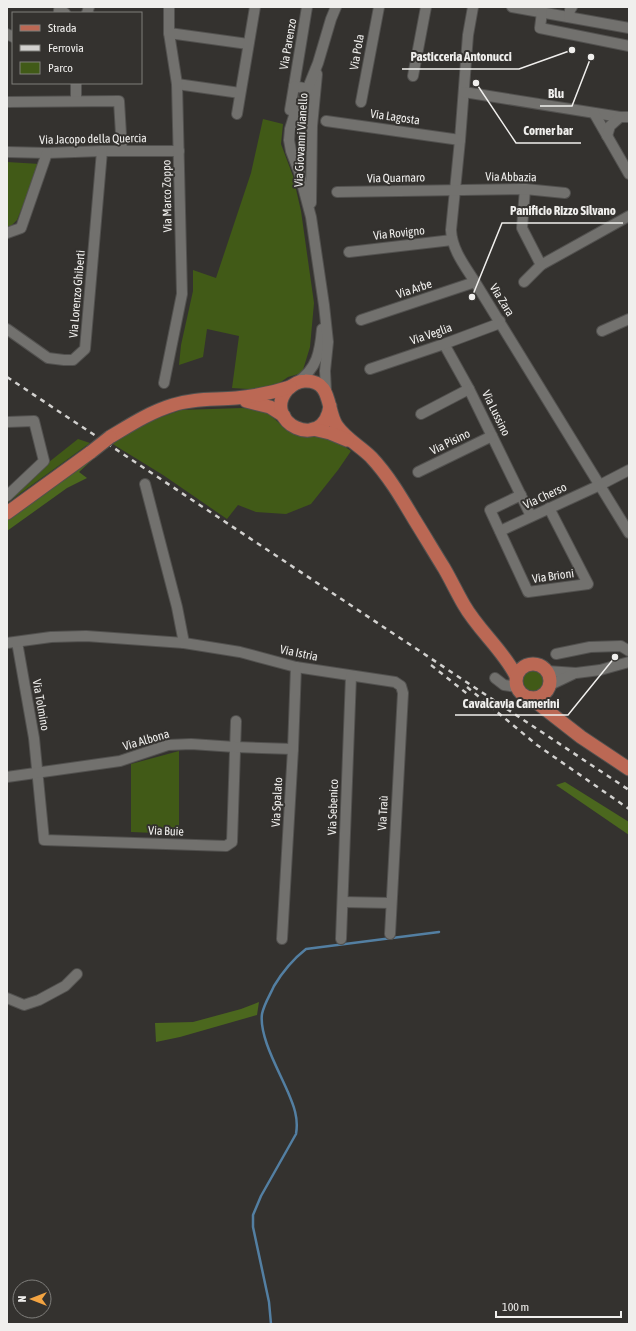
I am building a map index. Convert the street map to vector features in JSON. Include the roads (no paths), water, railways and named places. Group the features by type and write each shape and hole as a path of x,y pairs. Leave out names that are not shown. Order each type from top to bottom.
{"main road":[{"path":"7,513 110,437 140,419 173,405 204,399 235,398 268,394 305,381 313,382 326,391 334,420 338,426 353,443 370,456 393,485 444,569 465,607 500,652 517,682 522,695 537,698 548,688"},
{"path":"294,384 284,393 282,400 281,409 287,422 299,429 313,429 320,426 326,420 330,406"},
{"path":"235,398 260,403 270,407 284,416"},
{"path":"313,429 330,433 353,443"},
{"path":"500,652 527,665 538,665 547,671 550,680 548,688 548,702 558,719"},
{"path":"517,682 519,671 527,665"},
{"path":"531,698 581,737 629,770"}],"street":[{"name":"Via Marco Zoppo","path":"164,383 182,294 177,84 169,33 169,7"},
{"path":"237,114 255,7"},
{"name":"Via Parenzo","path":"290,110 307,7"},
{"name":"Via Giovanni Vianello","path":"326,391 325,371 328,342 324,305 311,218 289,140 290,129 294,116 308,89 336,7"},
{"name":"Via Pola","path":"362,102 379,7"},
{"path":"414,76 426,7"},
{"name":"Via Zara","path":"473,7 468,35 456,189 451,230 454,248 629,533"},
{"path":"512,7 528,8 542,12 629,28"},
{"path":"569,17 572,7"},
{"path":"542,12 540,28 629,46"},
{"path":"169,33 248,44"},
{"name":"Via Giovanni Vianello","path":"311,218 312,126 318,63"},
{"path":"76,84 76,101"},
{"path":"177,84 240,93"},
{"name":"Via Parenzo","path":"294,86 308,89"},
{"path":"464,92 625,117"},
{"path":"7,102 119,101 122,151"},
{"path":"594,113 629,174"},
{"path":"607,136 610,126 625,117"},
{"name":"Via Lagosta","path":"326,121 460,140"},
{"name":"Via Lorenzo Ghiberti","path":"7,329 48,358 73,360 85,349 102,151"},
{"name":"Via Jacopo della Quercia","path":"7,152 47,153 179,151"},
{"path":"7,233 21,228 47,153"},
{"name":"Via Abbazia","path":"456,189 525,189 566,193"},
{"name":"Via Quarnaro","path":"337,192 456,189"},
{"path":"525,189 522,228 540,265"},
{"path":"524,282 540,265 629,216"},
{"name":"Via Rovigno","path":"350,252 452,240"},
{"name":"Via Arbe","path":"361,320 475,282"},
{"name":"Via Giovanni Vianello","path":"294,384 307,376 316,363 321,339 324,305"},
{"name":"Via Veglia","path":"370,369 444,344 495,325 500,321"},
{"path":"602,331 628,321"},
{"name":"Via Lussino","path":"444,344 469,389 532,516"},
{"path":"421,414 469,389"},
{"path":"7,422 34,420 44,461 7,496"},
{"name":"Via Pisino","path":"418,472 492,436"},
{"name":"Via Cherso","path":"500,531 629,470"},
{"path":"144,484 177,607 184,643"},
{"path":"500,531 490,510 521,495"},
{"name":"Via Brioni","path":"500,531 528,592 588,584 549,508"},
{"name":"Via Istria","path":"12,642 51,637 86,636 184,643 240,652 296,667 395,682 401,686 403,693"},
{"name":"Via Tolmino","path":"12,642 34,738 37,773"},
{"path":"556,654 590,647 621,646 629,651"},
{"path":"547,671 576,673 600,670 629,662"},
{"name":"Via Spalato","path":"282,939 293,749 296,667"},
{"path":"548,688 576,673"},
{"name":"Via Sebenico","path":"341,939 351,676"},
{"path":"494,678 504,685 517,682"},
{"name":"Via Traù","path":"390,934 403,693"},
{"name":"Via Buie","path":"37,773 44,840 226,846 232,842 236,721"},
{"name":"Via Albona","path":"7,777 120,761 168,745 190,744 293,749"},
{"path":"343,902 392,903"},
{"path":"7,998 24,1005 38,1000 65,986 77,974"}],"waterway":[{"path":"271,1324 269,1302 253,1227 253,1215 261,1196 296,1134 297,1122 291,1100 263,1032 262,1014 266,1003 274,986 284,971 296,957 306,949 439,932"}],"railway":[{"path":"7,377 629,790"},
{"path":"431,665 470,696"},
{"path":"467,687 537,745 629,809"}],"place":[{"name":"Pasticceria Antonucci","path":"572,50"},
{"name":"Blu","path":"591,57"},
{"name":"Corner bar","path":"476,83"},
{"name":"Panificio Rizzo Silvano","path":"472,297"},
{"name":"Cavalcavia Camerini","path":"615,657"}]}
